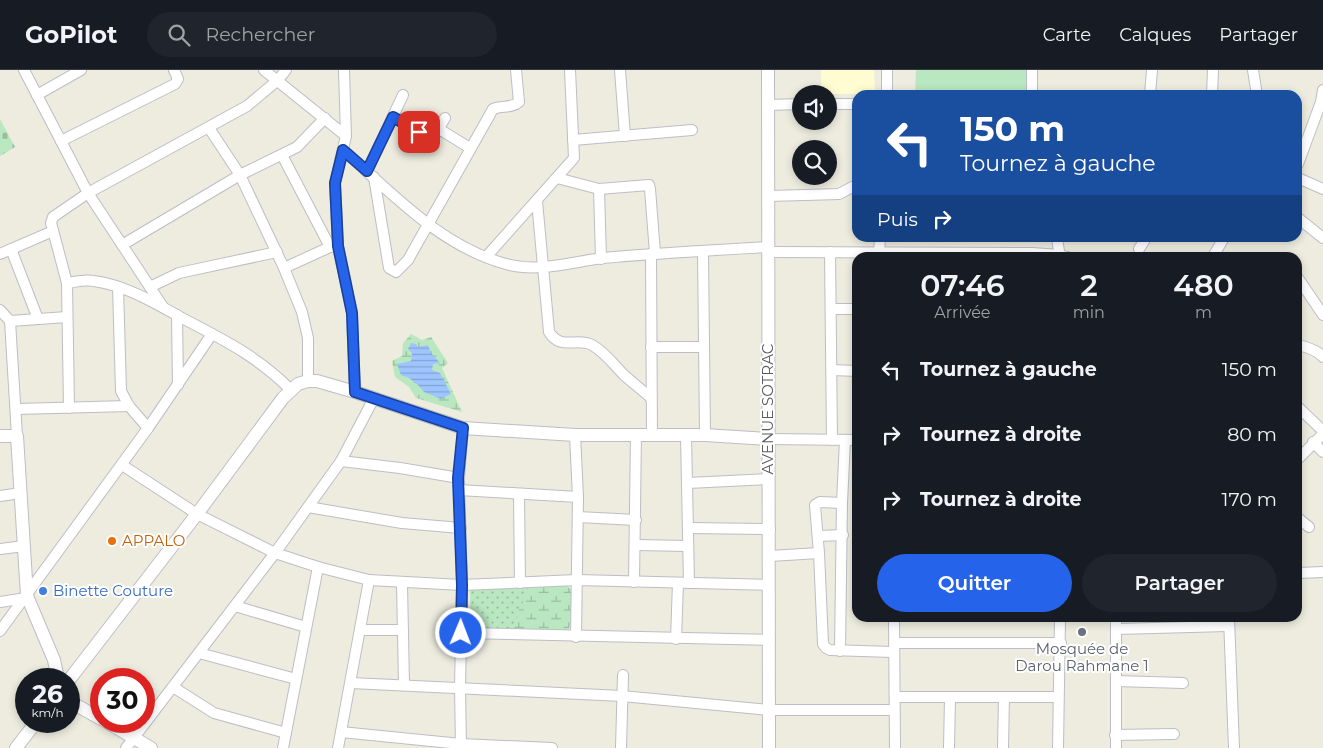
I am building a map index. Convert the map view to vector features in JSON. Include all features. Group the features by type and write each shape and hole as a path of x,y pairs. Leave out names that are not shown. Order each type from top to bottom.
{"street":[{"path":"24,70 88,193 163,307"},
{"path":"37,95 81,70"},
{"path":"61,140 175,84 178,79 174,70"},
{"path":"264,70 346,136"},
{"path":"69,408 67,284 51,223 53,217 88,193 247,106 278,80 286,70"},
{"path":"334,246 335,183 346,136 344,70"},
{"path":"403,95 370,174 389,268 396,272 408,260 493,109 512,106 519,102 516,70"},
{"path":"486,257 574,158 570,70"},
{"path":"620,70 626,136"},
{"name":"AVENUE SOTRAC","path":"768,70 767,439 770,529 769,748"},
{"path":"887,70 887,90"},
{"path":"1032,70 1032,90"},
{"path":"1150,90 1152,70"},
{"path":"1212,90 1213,70"},
{"path":"1253,70 1256,90"},
{"path":"1302,153 1321,102 1323,90"},
{"path":"768,105 792,104"},
{"path":"837,104 852,104"},
{"path":"393,117 432,140 445,118"},
{"path":"122,245 240,175 297,148 326,118"},
{"path":"209,128 240,175 277,252 302,312 308,338 308,381"},
{"path":"439,129 470,148"},
{"path":"573,140 692,130"},
{"path":"343,150 428,224 463,247 506,265 527,268 542,267 601,258 703,251 879,252 880,242"},
{"path":"282,154 334,246 352,313 355,392"},
{"path":"557,178 599,189 648,185 650,189 653,254 652,435"},
{"path":"1302,180 1323,189"},
{"path":"769,196 839,194 852,187"},
{"path":"599,189 601,258"},
{"path":"537,201 548,324 552,336 562,343 590,344 603,353 651,398"},
{"path":"1302,221 1323,238"},
{"path":"0,254 53,231"},
{"path":"1140,249 1144,242"},
{"path":"284,268 334,246"},
{"path":"10,249 38,319"},
{"path":"703,251 705,435"},
{"path":"150,287 178,273 277,252"},
{"path":"830,252 832,440"},
{"path":"67,284 91,280 118,287 163,307 246,353 272,372 291,390"},
{"path":"1302,284 1323,315"},
{"path":"118,287 121,391 129,406 148,428"},
{"path":"831,309 852,309"},
{"path":"0,311 10,321 26,597 54,660 56,668"},
{"path":"176,315 178,385"},
{"path":"10,321 67,317"},
{"path":"0,631 122,465 212,334"},
{"path":"1302,346 1322,354"},
{"path":"651,347 704,347"},
{"path":"832,370 852,371"},
{"path":"78,668 291,390 298,384 308,381 317,381 355,392 463,428 576,434 705,435 767,439 852,440"},
{"path":"130,743 308,507 340,461 374,398"},
{"path":"16,409 129,406"},
{"path":"1302,411 1323,432 1302,454"},
{"path":"461,746 462,585 458,478 463,428"},
{"path":"576,434 578,497 576,637"},
{"path":"634,582 636,435"},
{"path":"676,639 688,546 686,435"},
{"path":"0,436 17,436"},
{"path":"840,651 842,502 845,440"},
{"path":"1313,442 1323,452"},
{"path":"340,461 400,468 458,478"},
{"path":"122,465 197,514 275,553 318,567 369,580 462,585 577,580 770,585"},
{"path":"688,483 768,479"},
{"path":"459,490 578,497"},
{"path":"0,496 21,493"},
{"path":"519,495 520,583"},
{"path":"842,502 816,503 815,508 819,553 822,641 826,648 840,651 1061,643"},
{"path":"308,507 402,523 461,528"},
{"path":"578,518 636,520"},
{"path":"1302,521 1309,527"},
{"path":"688,528 770,529"},
{"path":"818,536 843,535"},
{"path":"636,545 688,546"},
{"path":"0,549 24,546"},
{"path":"770,556 819,553"},
{"path":"283,748 318,567"},
{"path":"1302,573 1323,572"},
{"path":"338,748 369,580"},
{"path":"402,583 404,685"},
{"path":"0,602 26,597"},
{"path":"235,606 306,627"},
{"path":"894,622 895,748"},
{"path":"1058,748 1060,622"},
{"path":"1116,622 1116,748"},
{"path":"1116,629 1228,622 1234,748"},
{"path":"360,630 403,630"},
{"path":"461,633 770,640"},
{"path":"199,653 296,680"},
{"path":"621,748 623,675"},
{"path":"1116,681 1183,683"},
{"path":"351,683 622,696 769,710 894,710"},
{"path":"173,687 214,713 286,733"},
{"path":"895,697 1058,696"},
{"path":"1003,748 1004,697"},
{"path":"948,748 950,698"},
{"path":"341,732 461,746 552,748"},
{"path":"16,748 28,733"},
{"path":"119,733 130,743 151,748"},
{"path":"1115,735 1174,734"}],"shaded area":[{"path":"821,70 874,70 875,90 852,90 852,94 837,94 837,85 821,85"}],"green space":[{"path":"916,70 1028,70 1028,90 915,90"},
{"path":"0,119 15,147 0,156"},
{"path":"411,334 422,340 431,337 448,363 442,368 462,412 416,398 409,387 395,377 392,361 402,356 403,343"},
{"path":"565,585 571,589 573,607 569,630 514,629 520,607 532,588"},
{"path":"532,588 521,607 514,629 471,630 470,589"}],"water":[{"path":"411,343 416,344 418,347 428,345 431,353 440,363 433,364 432,370 440,373 451,394 441,399 424,392 409,378 401,375 397,364 411,361 412,353 408,349"}],"place":[{"name":"APPALO","path":"112,541"},
{"name":"Binette Couture","path":"43,591"},
{"name":"Mosquée de Darou Rahmane 1","path":"1082,632"}],"route":[{"path":"419,132 393,117 367,171 343,150 335,183 338,246 352,313 355,392 463,428 458,478 461,528 461,633"}]}
